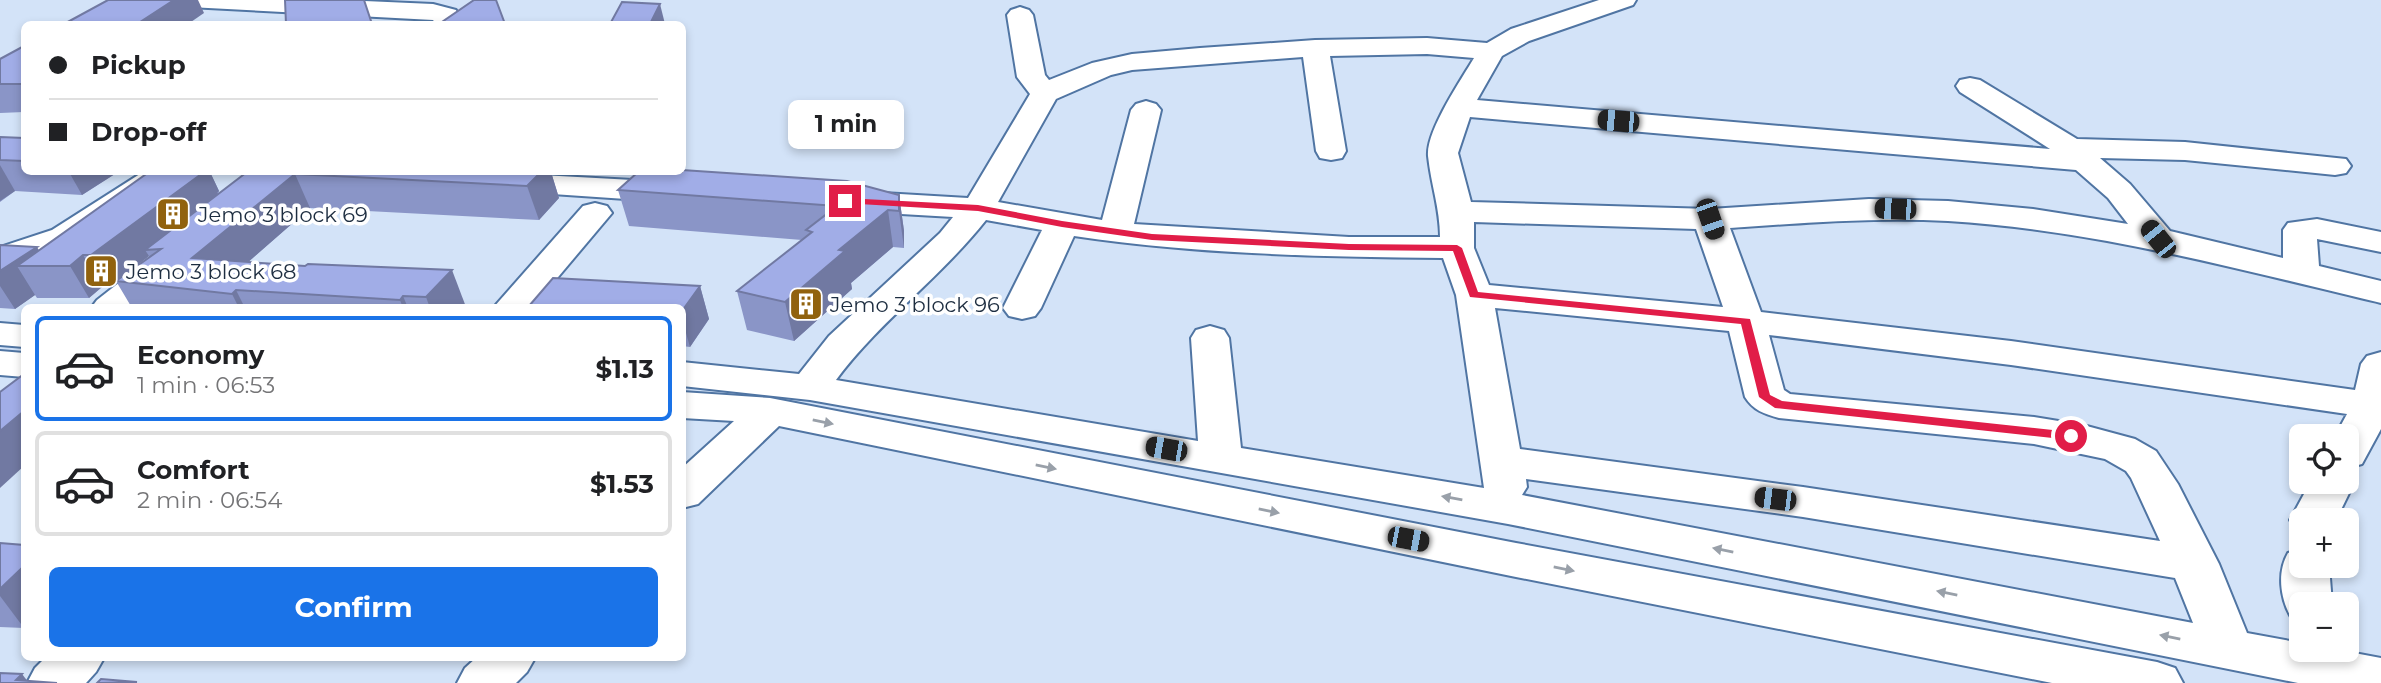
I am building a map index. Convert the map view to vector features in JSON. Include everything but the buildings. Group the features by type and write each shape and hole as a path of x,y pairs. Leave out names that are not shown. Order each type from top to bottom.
{"street":[{"path":"189,0 433,12 447,15 448,21"},
{"path":"1516,560 1474,295 1457,248 1457,212 1443,153 1458,107 1492,51 1520,35 1624,0"},
{"path":"244,21 270,5"},
{"path":"1020,15 1031,77 1045,93"},
{"path":"810,388 843,344 952,240 978,208 1045,93 1102,69 1132,62 1315,48 1427,46 1492,51"},
{"path":"1315,48 1331,151"},
{"path":"1970,86 2076,154 2119,191 2158,239"},
{"path":"1458,107 2076,154 2185,151 2335,166"},
{"path":"1115,233 1146,110"},
{"path":"0,258 64,237 159,175"},
{"path":"471,181 560,179 705,194"},
{"path":"814,199 978,208 1115,233 1349,247 1457,248"},
{"path":"1457,212 1710,219 1869,209 1948,211 2033,219 2158,239 2381,292"},
{"path":"515,304 595,213"},
{"path":"1710,219 1746,321 1765,397 1779,405 2053,432 2122,449 2140,459 2160,492 2195,564 2228,648"},
{"path":"1022,308 1062,224"},
{"path":"2301,272 2300,230 2317,229 2381,242"},
{"path":"115,304 193,240"},
{"path":"1474,295 1746,321 2011,353 2372,405"},
{"path":"0,334 21,335"},
{"path":"1210,338 1221,459"},
{"path":"0,363 21,365"},
{"path":"2359,430 2372,405 2381,364"},
{"path":"686,374 810,388 1508,508 2228,648 2289,654"},
{"path":"0,399 21,381"},
{"path":"686,405 769,411 1516,560 2157,683"},
{"path":"686,489 769,411"},
{"path":"1501,461 1802,502 2195,564"},
{"path":"53,683 75,661"},
{"path":"482,683 506,661"},
{"path":"2331,662 2381,679"}],"place":[{"name":"Jemo 3 block 69","path":"173,214"},
{"name":"Jemo 3 block 68","path":"101,271"},
{"name":"Jemo 3 block 96","path":"806,304"}],"route":[{"path":"845,201 978,208 1115,233 1152,237 1349,247 1457,248 1474,295 1746,321 1765,397 1779,405 2071,436"}]}
